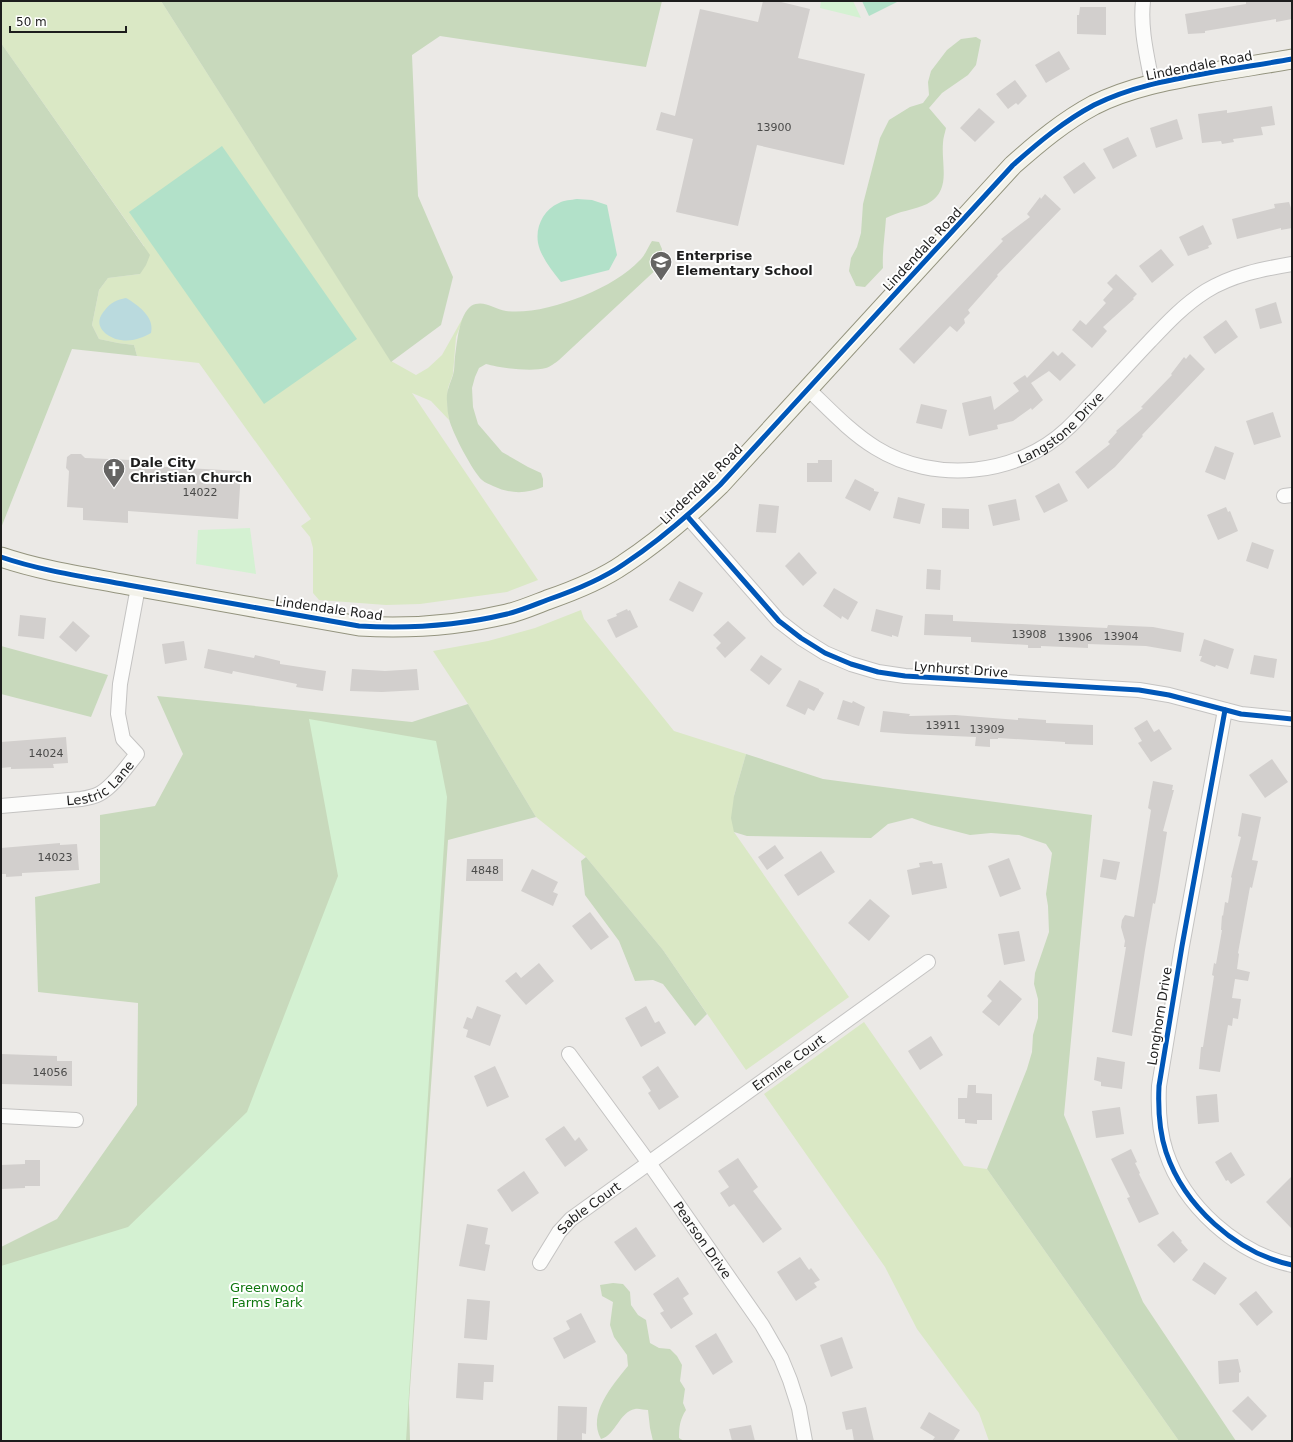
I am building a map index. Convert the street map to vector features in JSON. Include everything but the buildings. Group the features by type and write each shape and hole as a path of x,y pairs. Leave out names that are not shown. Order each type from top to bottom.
{"street":[{"path":"1143,1 1143,35 1152,83"},
{"name":"Lindendale Road","path":"1,557 52,571 359,626 394,628 436,626 467,622 508,614 567,593 623,565 659,540 720,485 1014,165 1043,139 1067,121 1095,105 1124,92 1152,83 1292,59"},
{"name":"Langstone Drive","path":"808,389 856,435 877,449 899,460 923,467 948,470 973,470 1002,465 1031,453 1067,430 1166,323 1185,305 1207,290 1231,279 1257,270 1292,264"},
{"name":"Lynhurst Drive","path":"687,516 779,620 801,638 825,653 851,664 878,672 905,676 1139,690 1169,694 1225,710 1253,716 1292,719"},
{"name":"Lestric Lane","path":"1,806 92,797 108,788 137,754 123,739 118,714 120,684 138,587"},
{"name":"Longhorn Drive","path":"1225,710 1182,946 1159,1086 1158,1105 1160,1129 1166,1152 1176,1174 1188,1195 1204,1214 1224,1232 1251,1250 1281,1263 1292,1265"},
{"name":"Ermine Court","path":"649,1163 928,962"},
{"name":"Pearson Drive","path":"569,1054 649,1163 762,1326 781,1358 790,1380 799,1408 805,1441"},
{"path":"1,1116 76,1120"},
{"name":"Sable Court","path":"540,1263 559,1232 571,1219 649,1163"}],"green space":[{"path":"1,1 161,1 391,361 416,375 428,368 442,355 465,314 456,337 453,374 448,388 447,402 449,420 431,401 412,393 538,580 507,592 420,604 386,605 319,600 313,593 313,548 310,537 301,526 311,519 199,363 137,356 134,345 99,339 92,325 99,290 108,278 140,274 144,246 1,43"},
{"path":"161,1 662,1 646,67 440,36 412,55 418,196 453,277 441,325 391,362"},
{"path":"821,1 853,1 861,18 820,8"},
{"path":"862,1 899,1 869,16"},
{"path":"976,37 981,40 976,65 968,75 942,93 929,108 946,128 943,141 944,177 940,192 935,199 927,204 886,218 883,268 865,287 856,286 849,271 851,258 857,247 861,233 863,204 880,138 889,120 910,107 923,103 929,95 928,82 931,71 947,50 961,39"},
{"path":"1,43 150,255 140,274 108,278 99,290 92,325 99,339 134,345 137,356 72,349 1,528"},
{"path":"222,146 357,339 264,404 129,212"},
{"path":"577,199 592,200 607,205 617,255 609,270 561,282 552,271 540,250 537,236 538,229 547,211 563,201"},
{"path":"652,241 659,242 662,249 661,265 559,360 548,367 532,370 499,367 486,364 479,368 472,388 473,407 478,424 502,452 541,473 543,487 524,492 512,492 499,489 483,481 473,469 458,442 449,419 447,408 447,394 454,373 459,330 467,310 475,304 484,304 506,311 522,311 558,305 577,298 613,281 627,271 641,259"},
{"path":"250,528 256,574 196,564 198,530"},
{"path":"581,610 584,619 674,731 746,754 734,796 734,832 849,997 746,1070 663,950 586,857 536,817 468,704 433,651 488,641 535,628"},
{"path":"1,646 108,675 91,717 1,694"},
{"name":"Greenwood Farms Park","path":"157,696 412,722 468,704 536,817 448,840 409,1403 410,1441 1,1441 1,1247 57,1219 137,1105 138,1003 38,992 35,897 100,883 100,815 155,806 183,754"},
{"name":"Greenwood Farms Park","path":"309,719 436,741 447,797 406,1441 1,1441 1,1266 128,1227 247,1112 338,876"},
{"path":"746,754 823,779 1092,815 1064,1115 1143,1302 1236,1441 1179,1441 987,1169 1027,1069 1032,1052 1033,1035 1038,1018 1038,999 1034,984 1035,973 1049,932 1046,894 1052,853 1046,844 1019,835 991,833 970,835 931,825 912,818 888,824 871,838 747,836 734,832 731,818 734,796"},
{"path":"586,857 663,950 707,1014 695,1026 663,984 653,980 635,981 619,941 585,895 581,861"},
{"path":"864,1022 964,1166 987,1169 1179,1441 989,1441 979,1413 917,1329 885,1267 764,1094"},
{"path":"613,1283 623,1284 630,1292 631,1305 638,1315 646,1320 650,1343 659,1348 670,1349 677,1356 682,1365 680,1381 685,1389 683,1403 686,1410 680,1423 679,1438 684,1441 653,1441 648,1410 638,1409 625,1414 610,1433 601,1439 597,1430 599,1410 609,1391 628,1366 627,1355 614,1337 610,1325 613,1302 602,1296 600,1285"}],"water":[{"path":"126,298 136,304 148,317 152,327 151,333 136,339 125,340 113,338 102,330 99,322 107,307 112,303"}],"cycle path":[{"path":"1,557 64,573 359,626 415,627 452,624 512,613 567,593 606,575 637,555 674,527 709,496 1013,165 1062,125 1094,105 1122,93 1179,78 1292,59"},
{"path":"687,516 779,621 801,638 825,653 851,664 878,672 905,676 1139,690 1169,695 1241,714 1292,719"},
{"path":"1225,710 1182,946 1159,1086 1160,1128 1166,1152 1174,1172 1185,1191 1199,1208 1232,1238 1251,1250 1271,1259 1292,1265"}],"place":[{"name":"Enterprise Elementary School","path":"661,282"},
{"name":"Dale City Christian Church","path":"114,488"}]}
